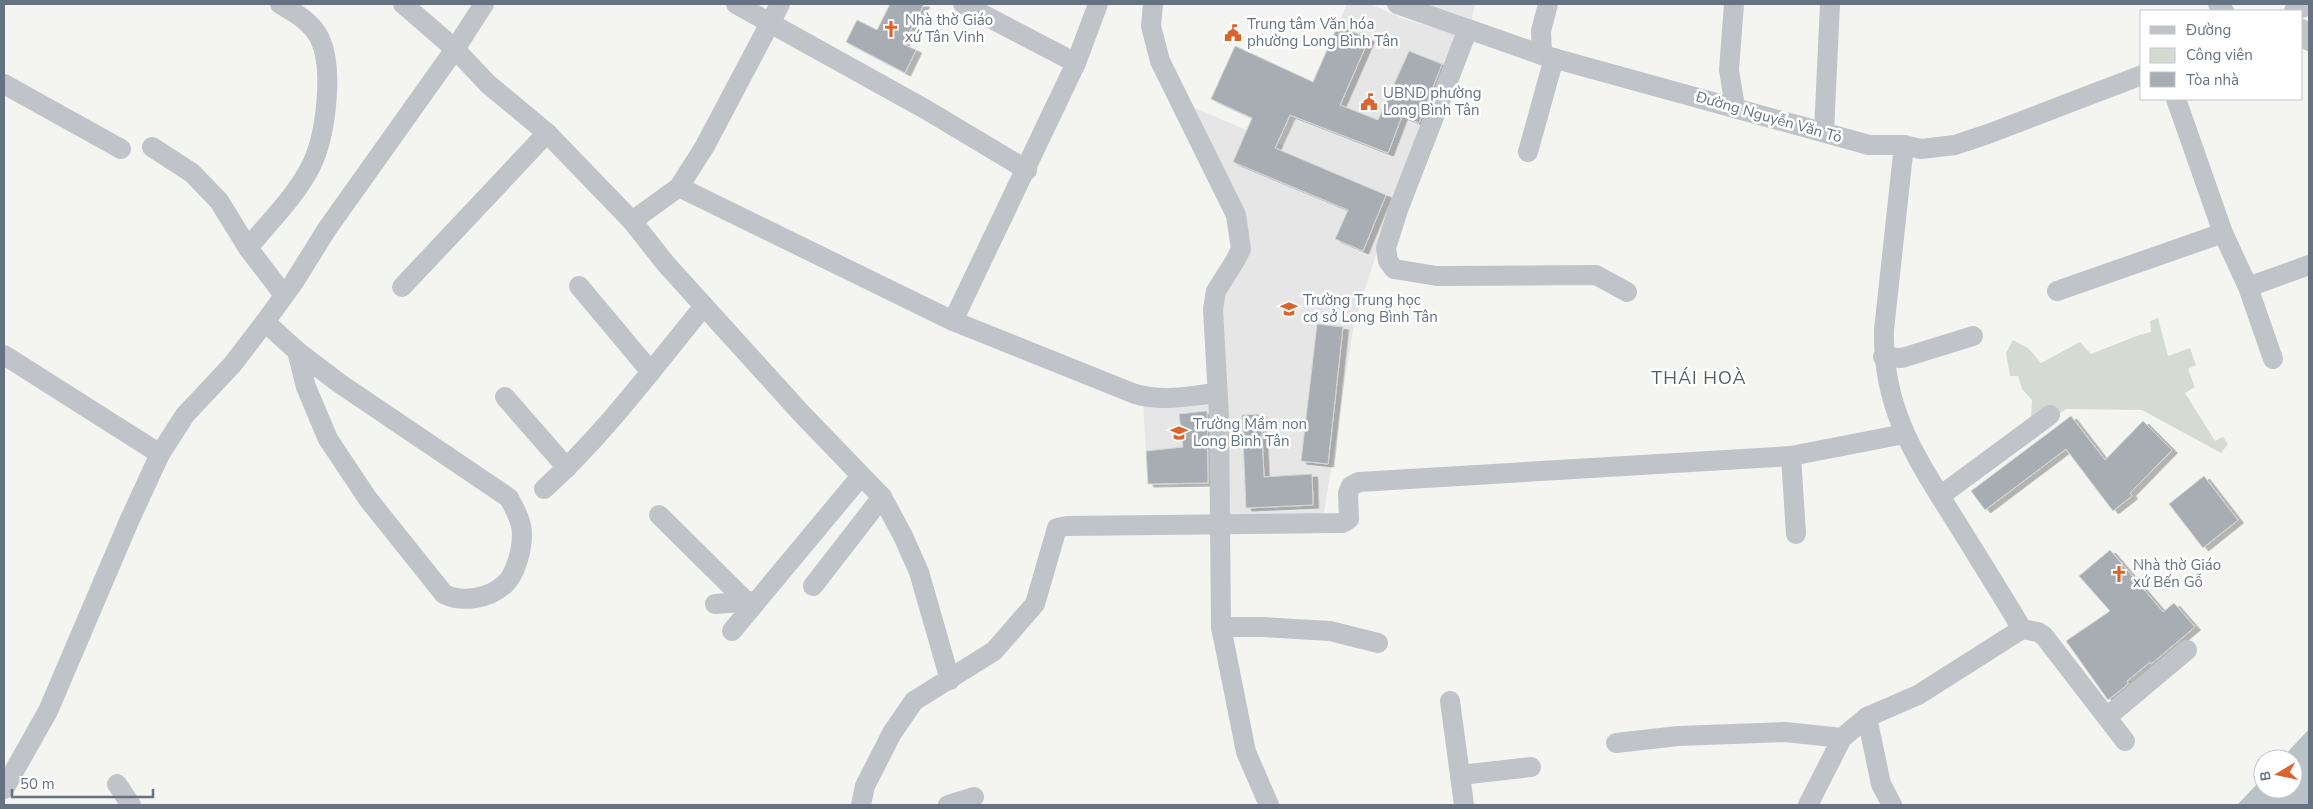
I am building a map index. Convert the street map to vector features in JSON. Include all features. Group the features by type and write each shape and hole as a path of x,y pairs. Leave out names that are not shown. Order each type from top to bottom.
{"street":[{"path":"248,248 277,213 311,166 320,143 324,120 327,82 320,39 311,26 280,4"},
{"path":"403,4 455,49 488,84 546,133 632,221 666,264 704,306 882,497 903,536 919,572 950,680"},
{"path":"4,789 48,711 130,519 160,454 185,415 232,365 265,322 327,229 455,49 484,4"},
{"path":"736,4 926,110 1026,170"},
{"path":"632,221 679,187 705,146 780,4"},
{"path":"963,4 1076,63"},
{"path":"953,321 1076,63 1098,4"},
{"path":"1153,4 1151,26 1160,62 1236,214 1241,249 1216,291 1213,309 1217,393 1221,627 1246,752 1269,805"},
{"path":"1528,152 1548,56 1541,31 1548,4"},
{"path":"1734,4 1729,70 1735,107"},
{"path":"1824,132 1830,4"},
{"name":"Đường Nguyễn Văn Tỏ","path":"1404,5 1548,56 1869,145 1904,145 1921,150 1955,145 1988,134 2140,76"},
{"path":"2296,10 2309,5"},
{"path":"1468,29 1398,210 1386,248 1388,261 1394,268 1437,276 1596,276 1627,292"},
{"path":"4,84 121,149"},
{"path":"2176,100 2222,233 2248,287 2274,359"},
{"path":"402,287 546,133"},
{"path":"1904,145 1884,330 1883,358 1894,405 1904,434 2022,629"},
{"path":"152,148 192,173 218,201 248,248 284,295"},
{"path":"679,187 953,321 1135,394 1154,399 1167,399 1217,393"},
{"path":"2057,291 2222,233"},
{"path":"2248,287 2309,265"},
{"path":"579,286 651,372"},
{"path":"544,489 567,468 651,372 704,306"},
{"path":"265,322 297,351 339,383 509,498 520,519 522,534 516,564 505,584 469,600 456,600 444,594 368,499 328,440 306,387 297,351"},
{"path":"1883,358 1902,358 1973,336"},
{"path":"4,355 160,454"},
{"path":"505,397 567,468"},
{"path":"1940,496 2050,415"},
{"path":"862,805 865,786 892,733 914,701 994,651 1035,604 1058,528 1067,526 1220,526 1343,523 1349,519 1348,493 1351,486 1359,482 1791,456 1904,434"},
{"path":"1791,456 1796,534"},
{"path":"732,631 752,602 861,476"},
{"path":"813,586 882,497"},
{"path":"659,515 752,602"},
{"path":"715,604 752,602"},
{"path":"1221,627 1262,627 1330,631 1378,643"},
{"path":"1808,805 1842,738 1867,717 1918,695 2022,629 2038,632 2044,636 2125,741"},
{"path":"2107,717 2187,650"},
{"path":"1450,701 1464,805"},
{"path":"1867,717 1881,784 1892,805"},
{"path":"1616,743 1678,736 1785,732 1842,738"},
{"path":"1460,775 1531,767"},
{"path":"117,784 131,805"},
{"path":"948,805 974,797"}],"shaded area":[{"name":"Trường Trung học cơ sở Long Bình Tân","path":"1347,4 1370,4 1402,18 1460,36 1396,192 1354,324 1323,519 1227,521 1220,304 1248,251 1190,106 1284,146"},
{"path":"1428,4 1475,4 1472,19"},
{"name":"Trường Mầm non Long Bình Tân","path":"1211,398 1213,483 1148,484 1143,401"},
{"path":"2309,729 2309,805 2237,805 2253,788 2253,799 2303,799 2303,749 2290,749"}],"green space":[{"path":"2158,318 2168,356 2190,348 2196,365 2188,369 2195,387 2185,393 2215,441 2223,437 2228,444 2221,453 2142,410 2066,409 2039,428 2031,419 2032,400 2022,389 2018,376 2010,376 2006,353 2013,340 2028,348 2041,363 2080,342 2091,354 2151,332 2150,321"}],"building":[{"path":"890,4 924,4 903,44 916,50 905,73 846,42 857,20 877,30"},
{"path":"1338,25 1369,39 1340,105 1378,120 1409,51 1442,64 1419,123 1402,116 1388,153 1290,115 1275,148 1386,195 1363,251 1335,239 1348,210 1233,162 1252,118 1211,99 1235,46 1313,82"},
{"path":"1317,324 1343,327 1328,464 1301,461"},
{"path":"1207,411 1208,483 1148,484 1146,451 1183,447 1179,414"},
{"path":"1261,414 1264,477 1312,474 1313,505 1246,508 1242,415"},
{"path":"2071,416 2105,460 2143,421 2172,450 2130,493 2132,496 2113,511 2066,449 1985,510 1971,491"},
{"path":"2204,476 2238,520 2203,548 2169,504"},
{"path":"2110,550 2163,612 2174,603 2195,627 2151,664 2150,662 2127,681 2128,684 2108,700 2066,641 2110,611 2079,576"}],"place":[{"name":"Nhà thờ Giáo xứ Tân Vinh","path":"891,29"},
{"name":"Trung tâm Văn hóa phường Long Bình Tân","path":"1233,33"},
{"name":"UBND phường Long Bình Tân","path":"1369,102"},
{"name":"Trường Trung học cơ sở Long Bình Tân","path":"1289,309"},
{"name":"Trường Mầm non Long Bình Tân","path":"1179,433"},
{"name":"Nhà thờ Giáo xứ Bến Gỗ","path":"2119,574"}],"district":[{"name":"THÁI HOÀ","path":"1699,378"}]}
